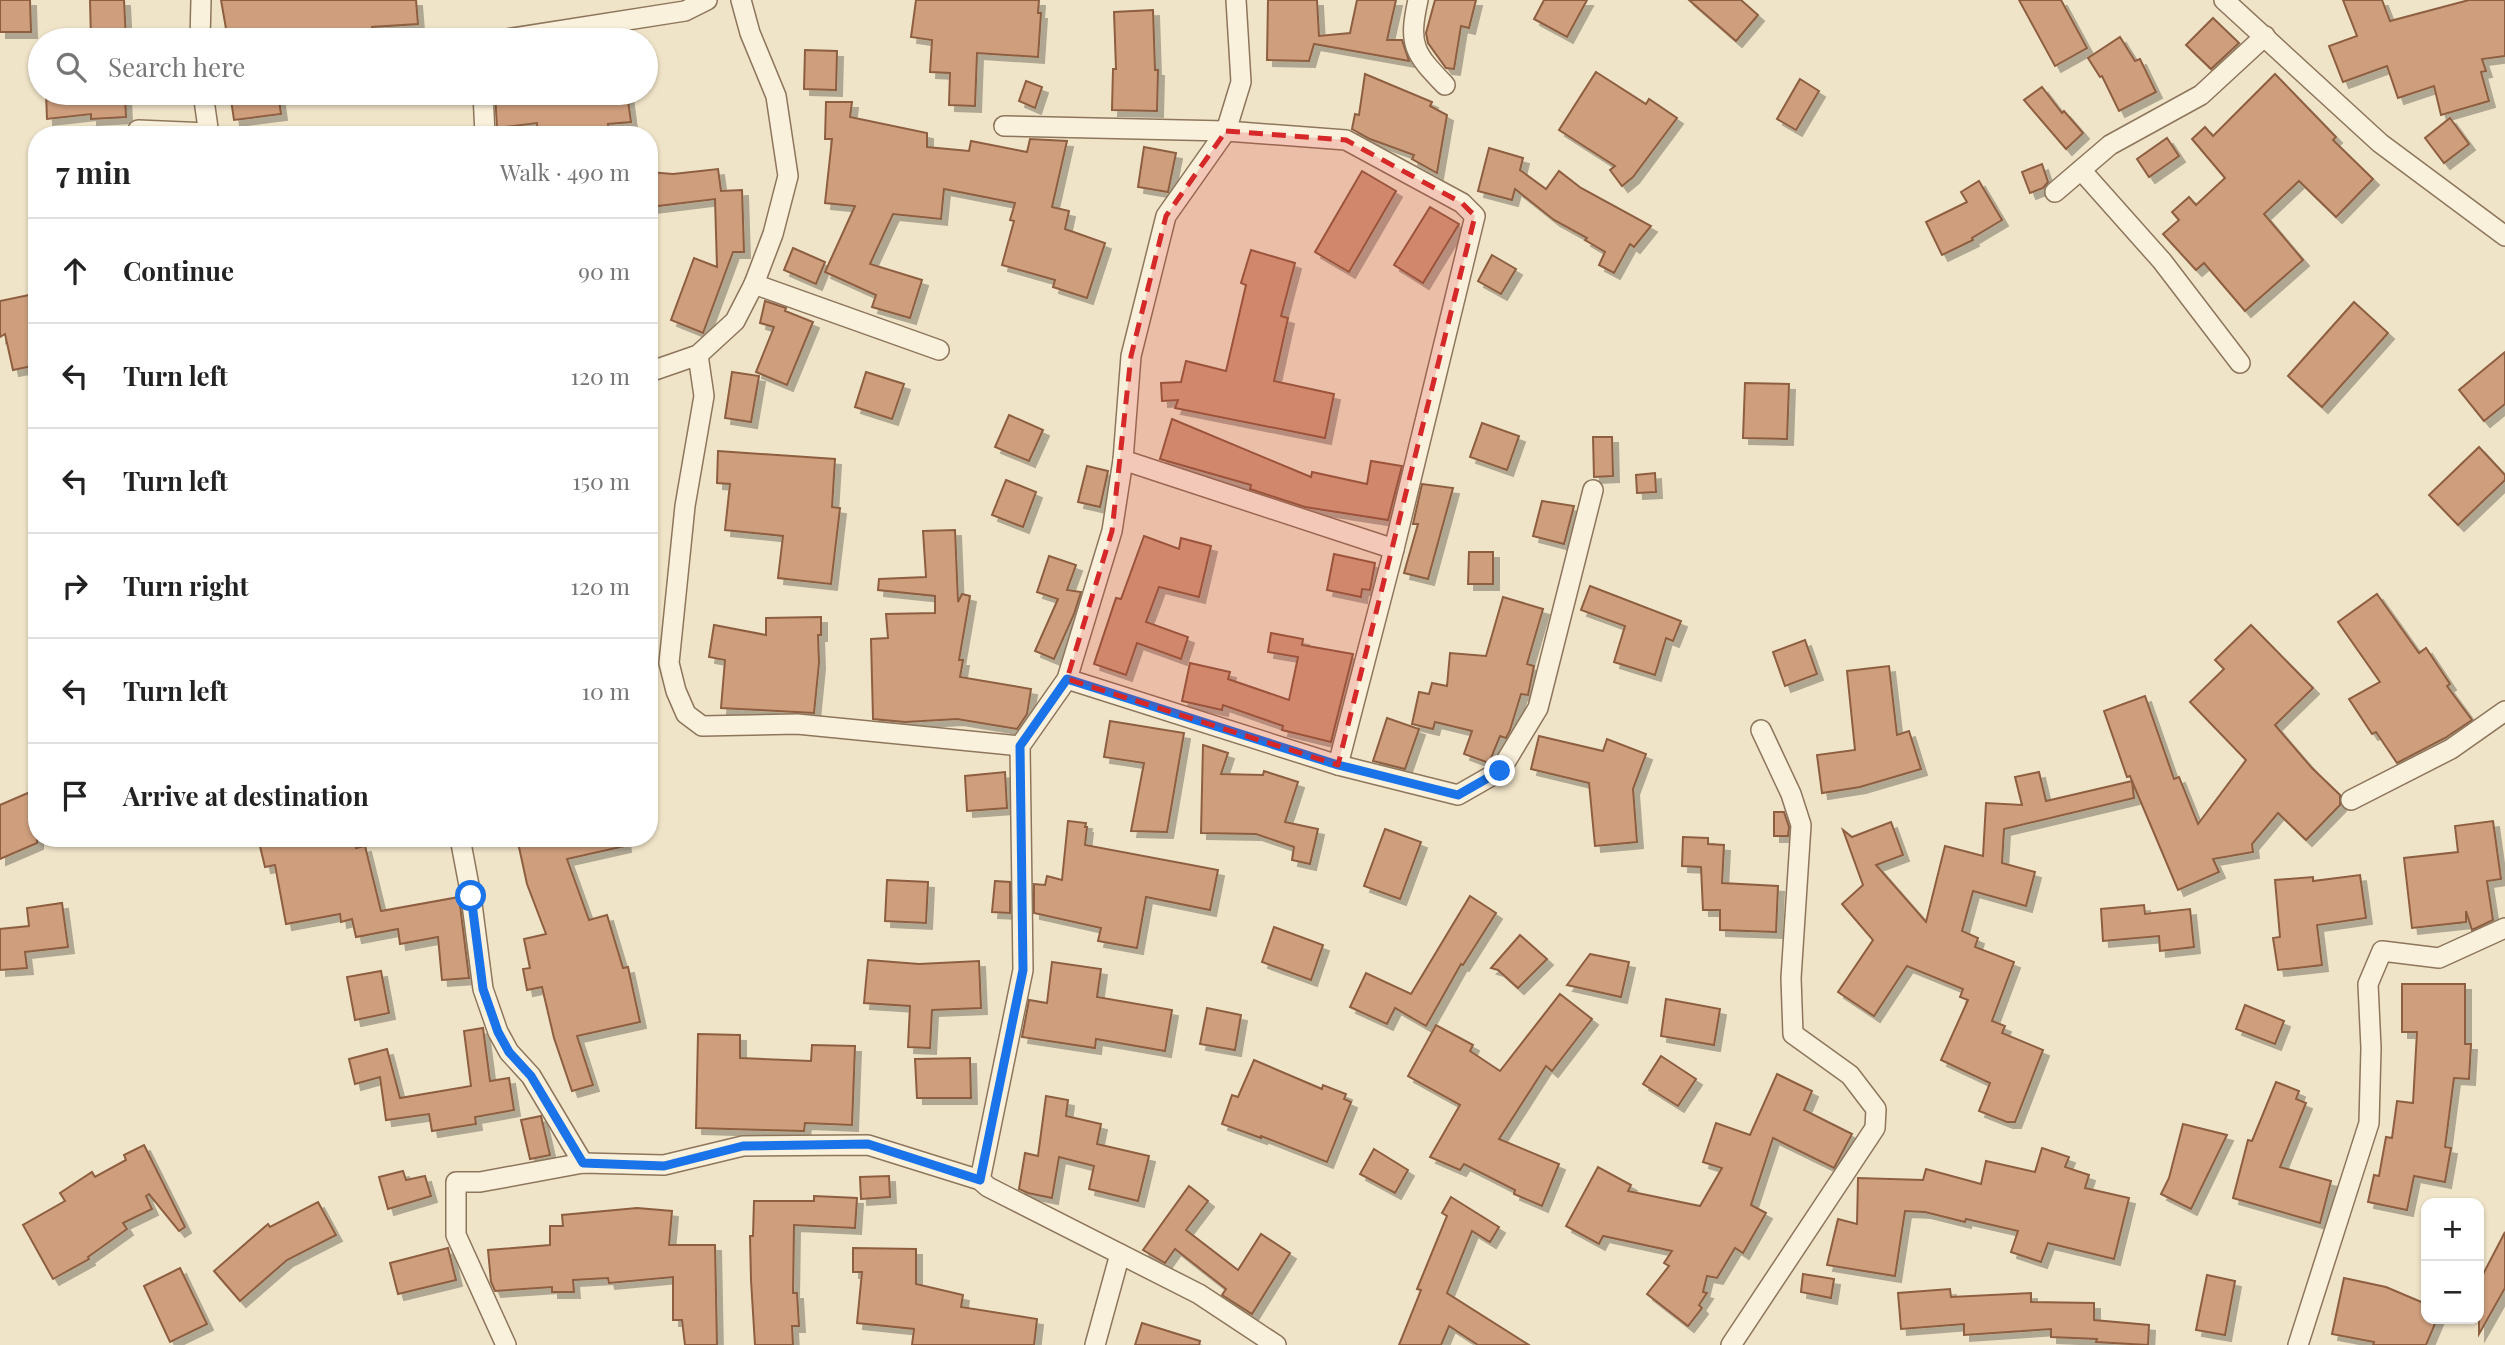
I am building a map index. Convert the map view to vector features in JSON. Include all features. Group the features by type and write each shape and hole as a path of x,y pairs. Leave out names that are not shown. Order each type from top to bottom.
{"street":[{"path":"200,28 201,0"},
{"path":"577,28 685,11 706,0"},
{"path":"658,369 698,355 735,321 754,284 773,234 788,176 776,96 750,33 741,0"},
{"path":"980,1180 1023,970 1020,746 1067,679 1112,531 1123,460 1131,356 1166,216 1226,131 1241,82 1236,0"},
{"path":"1419,0 1414,21 1415,44 1421,60 1445,85"},
{"path":"2224,0 2379,143 2505,236"},
{"path":"2055,192 2110,145 2201,94 2265,36"},
{"path":"204,105 207,126"},
{"path":"484,105 485,126"},
{"path":"1004,127 1226,131 1346,140 1462,203 1475,216 1338,765"},
{"path":"2081,170 2162,261 2240,363"},
{"path":"754,284 939,350"},
{"path":"698,355 704,396 685,506 669,663 686,714 702,726 797,724 1020,746"},
{"path":"1123,460 1394,549"},
{"path":"1067,679 1338,765 1458,795 1500,771 1538,708 1592,489"},
{"path":"2351,800 2451,748 2505,711"},
{"path":"1731,1345 1875,1128 1875,1109 1850,1075 1793,1034 1791,978 1801,825 1791,794 1761,730"},
{"path":"462,847 483,989 498,1032 509,1052 531,1076 583,1163"},
{"path":"2298,1345 2369,1124 2371,1048 2368,984 2382,951 2439,958 2505,928"},
{"path":"506,1345 456,1235 456,1182 480,1182 583,1163 664,1166 743,1146 868,1144 980,1180 988,1187 1199,1294 1276,1345"},
{"path":"1095,1345 1120,1254"}],"highlighted area":[{"path":"1226,131 1346,140 1462,203 1475,216 1338,765 1067,679 1112,531 1131,356 1166,216"}],"building":[{"path":"0,0 30,0 31,28 28,28 28,32 0,32"},
{"path":"90,0 124,0 125,28 91,28"},
{"path":"221,0 416,0 418,24 372,28 226,28"},
{"path":"916,0 1039,0 1038,13 1041,13 1038,57 977,53 975,106 949,105 950,73 930,72 932,40 911,37"},
{"path":"1268,0 1317,0 1319,36 1350,33 1357,0 1396,0 1387,40 1402,40 1409,61 1314,44 1309,61 1267,60"},
{"path":"1435,0 1476,0 1469,28 1461,26 1454,69 1446,68 1428,43 1426,33"},
{"path":"1544,0 1587,0 1567,37 1534,19"},
{"path":"1689,0 1741,0 1758,15 1736,41"},
{"path":"2019,0 2061,0 2087,48 2055,66"},
{"path":"2343,0 2382,0 2390,21 2469,0 2505,0 2505,56 2482,59 2486,71 2481,72 2489,101 2441,115 2434,86 2398,98 2387,66 2343,82 2329,46 2357,36"},
{"path":"1153,10 1155,70 1158,70 1157,111 1112,110 1113,69 1116,69 1114,12"},
{"path":"2213,18 2239,43 2211,69 2186,45"},
{"path":"2120,37 2135,61 2140,59 2156,92 2119,111 2102,76 2100,77 2088,58"},
{"path":"805,50 837,51 836,90 804,89"},
{"path":"1596,72 1646,104 1649,99 1677,118 1633,177 1622,186 1610,170 1615,166 1559,130"},
{"path":"1365,74 1432,102 1430,106 1447,115 1437,173 1412,159 1414,155 1370,139 1352,129 1355,114 1359,115"},
{"path":"2275,74 2336,137 2333,140 2373,179 2336,217 2299,181 2264,214 2303,260 2245,311 2204,263 2196,270 2163,234 2179,220 2172,212 2189,197 2196,205 2225,178 2192,139 2205,127 2213,136"},
{"path":"1800,79 1819,91 1796,130 1777,119"},
{"path":"1026,81 1042,87 1035,108 1019,101"},
{"path":"2042,87 2062,113 2064,111 2083,133 2066,149 2024,100"},
{"path":"826,102 852,102 850,117 927,133 927,147 969,151 971,141 1027,152 1030,139 1067,141 1052,207 1069,211 1065,229 1105,243 1087,298 1053,287 1055,280 1002,265 1014,221 1010,220 1015,203 944,189 941,219 893,214 870,264 922,280 910,318 872,307 876,295 825,272 855,206 825,203 832,139 825,139"},
{"path":"46,105 126,105 126,117 91,119 91,114 47,119"},
{"path":"232,105 280,105 281,114 234,120"},
{"path":"496,105 629,105 631,122 608,126 537,126 537,123 497,126"},
{"path":"2450,118 2469,144 2444,163 2425,138"},
{"path":"2167,138 2179,156 2149,177 2137,159"},
{"path":"1144,147 1176,153 1168,192 1138,187"},
{"path":"1489,148 1523,158 1520,170 1546,189 1559,171 1581,188 1651,226 1634,247 1630,244 1614,273 1599,265 1605,252 1585,240 1587,238 1554,220 1515,189 1512,200 1478,191"},
{"path":"2042,164 2048,182 2043,188 2030,193 2022,172"},
{"path":"718,169 721,191 742,190 744,252 733,252 703,333 671,320 694,258 717,267 715,199 658,206 658,173 673,174"},
{"path":"1362,171 1396,191 1349,272 1315,252"},
{"path":"1979,181 2002,220 1972,238 1973,240 1942,255 1926,222 1967,202 1961,192"},
{"path":"1430,207 1459,224 1423,283 1394,265"},
{"path":"793,248 825,262 816,284 784,270"},
{"path":"1251,250 1295,263 1281,316 1288,318 1274,381 1334,394 1325,438 1175,408 1178,400 1162,401 1161,383 1181,382 1186,361 1226,371 1246,285 1241,283"},
{"path":"1492,255 1516,269 1501,294 1478,281"},
{"path":"28,295 28,367 13,370 5,334 0,337 0,301"},
{"path":"765,301 813,322 787,385 756,372 774,327 760,323"},
{"path":"2354,302 2388,333 2322,407 2288,376"},
{"path":"2505,352 2505,404 2484,421 2459,390"},
{"path":"732,372 759,376 751,422 725,418"},
{"path":"866,372 904,384 892,419 855,407"},
{"path":"1745,383 1789,384 1787,439 1743,438"},
{"path":"1009,415 1043,430 1029,461 995,447"},
{"path":"1172,419 1311,477 1312,472 1367,484 1371,461 1402,466 1388,520 1305,507 1250,489 1251,485 1160,459"},
{"path":"1482,423 1519,436 1507,470 1470,457"},
{"path":"1593,437 1612,437 1613,476 1594,477"},
{"path":"2479,447 2505,475 2505,480 2458,525 2429,495"},
{"path":"718,451 835,459 832,507 840,508 831,584 778,578 783,536 725,530 730,484 717,483"},
{"path":"1087,466 1108,471 1100,507 1078,502"},
{"path":"1655,473 1656,492 1637,493 1636,475"},
{"path":"1006,480 1036,492 1023,527 992,515"},
{"path":"1422,484 1453,488 1428,579 1404,573 1418,524 1413,524"},
{"path":"1542,501 1574,506 1564,544 1533,536"},
{"path":"955,530 958,602 962,594 970,596 959,660 963,660 960,677 1031,689 1027,714 1017,729 957,719 905,722 873,719 871,639 888,638 886,614 935,613 935,596 878,590 879,579 926,577 923,531"},
{"path":"1144,536 1179,549 1181,538 1211,546 1199,597 1159,587 1146,622 1188,637 1181,659 1137,643 1126,675 1094,664 1116,598 1121,599"},
{"path":"1469,552 1493,552 1493,584 1468,584"},
{"path":"1334,554 1375,563 1370,590 1362,589 1361,597 1327,590"},
{"path":"1049,556 1076,565 1067,590 1081,592 1054,659 1035,651 1058,599 1037,592"},
{"path":"1590,586 1681,621 1673,641 1666,638 1655,675 1614,662 1625,626 1581,610"},
{"path":"2377,594 2419,653 2426,648 2450,684 2447,686 2472,720 2445,738 2397,763 2376,732 2372,734 2349,699 2380,682 2338,622"},
{"path":"1503,597 1543,609 1527,664 1534,666 1528,695 1521,694 1510,730 1506,738 1500,736 1489,763 1464,754 1472,731 1435,722 1433,729 1412,724 1419,692 1429,694 1432,683 1447,686 1450,653 1486,656"},
{"path":"821,617 814,713 721,708 725,660 709,657 714,625 766,635 766,618"},
{"path":"2251,625 2313,688 2275,725 2311,767 2340,795 2340,805 2306,840 2278,813 2252,844 2253,852 2213,859 2219,872 2178,890 2130,776 2127,777 2104,711 2145,696 2174,779 2179,777 2198,824 2246,760 2190,702 2224,669 2215,660"},
{"path":"1271,633 1303,639 1302,645 1353,654 1331,742 1282,730 1283,726 1223,705 1222,710 1182,701 1190,663 1230,672 1228,679 1289,700 1298,657 1268,652"},
{"path":"1805,640 1817,674 1785,686 1773,652"},
{"path":"1889,666 1897,735 1909,731 1921,769 1860,787 1822,793 1817,755 1855,750 1847,671"},
{"path":"1387,718 1419,729 1405,769 1373,761"},
{"path":"1110,721 1184,733 1167,832 1131,831 1144,763 1104,757"},
{"path":"1539,736 1603,751 1607,739 1646,754 1633,789 1637,842 1595,846 1589,783 1531,769"},
{"path":"1203,745 1228,753 1221,774 1263,775 1264,771 1298,782 1285,822 1318,829 1310,864 1292,860 1294,847 1256,834 1201,833"},
{"path":"1005,772 1007,808 967,811 965,776"},
{"path":"2039,772 2046,801 2132,781 2134,798 2004,829 2002,863 2035,872 2026,906 1973,891 1962,931 1978,938 1975,947 2014,962 1992,1021 2005,1026 2002,1033 2043,1050 2015,1122 2007,1122 1979,1111 1990,1083 1941,1060 1968,1000 1960,997 1963,989 1907,966 1874,1016 1838,992 1873,940 1842,904 1863,885 1843,830 1852,837 1891,822 1903,855 1876,865 1926,922 1945,846 1983,856 1986,803 2022,805 2015,777"},
{"path":"28,793 28,847 0,859 0,805"},
{"path":"1774,812 1784,812 1789,827 1788,836 1774,836"},
{"path":"1068,821 1086,823 1085,845 1218,870 1210,910 1146,897 1137,948 1098,941 1101,928 1034,913 1034,884 1045,885 1047,876 1062,880"},
{"path":"2493,821 2501,879 2487,881 2493,920 2472,930 2466,911 2466,922 2412,928 2404,858 2458,852 2455,826"},
{"path":"1385,829 1421,842 1400,899 1364,886"},
{"path":"1683,837 1708,838 1708,844 1724,845 1722,883 1778,886 1776,932 1720,930 1720,910 1703,910 1701,867 1682,866"},
{"path":"260,847 365,847 381,911 459,897 469,978 442,980 438,937 400,944 398,929 356,937 352,919 341,922 340,914 286,924 275,865 265,867"},
{"path":"519,847 621,847 567,859 589,920 607,915 623,968 628,967 640,1022 577,1036 593,1085 572,1091 554,1038 542,987 527,990 523,969 530,968 524,939 546,934 527,884"},
{"path":"2360,875 2366,918 2317,925 2322,965 2278,970 2273,938 2280,937 2275,880 2313,877 2313,881"},
{"path":"887,880 928,882 926,923 885,921"},
{"path":"995,881 1010,882 1010,913 992,912"},
{"path":"1470,896 1496,913 1463,965 1461,964 1426,1026 1395,1008 1387,1024 1350,1007 1366,973 1411,994"},
{"path":"62,903 68,947 25,952 27,968 0,970 0,929 29,926 27,908"},
{"path":"2144,905 2145,914 2190,909 2194,947 2160,951 2159,936 2103,941 2101,909"},
{"path":"1274,927 1323,945 1311,980 1262,962"},
{"path":"1520,935 1547,959 1518,988 1498,970 1491,968"},
{"path":"1590,954 1629,962 1621,997 1567,985"},
{"path":"868,960 919,964 979,961 981,1008 932,1010 930,1048 908,1047 910,1006 864,1003"},
{"path":"1052,962 1101,969 1097,997 1172,1010 1165,1051 1096,1039 1095,1048 1022,1037 1029,1000 1047,1003"},
{"path":"381,971 389,1013 355,1020 347,977"},
{"path":"2402,984 2465,984 2465,1044 2471,1044 2469,1079 2454,1078 2445,1147 2451,1148 2445,1182 2414,1176 2407,1210 2368,1202 2374,1175 2379,1176 2386,1137 2392,1138 2397,1101 2413,1103 2417,1032 2402,1032"},
{"path":"1560,994 1592,1019 1552,1071 1546,1066 1499,1139 1559,1164 1542,1206 1514,1194 1515,1190 1464,1164 1460,1170 1430,1157 1460,1105 1408,1076 1436,1025 1473,1045 1470,1051 1500,1071"},
{"path":"1666,999 1720,1009 1714,1045 1661,1036"},
{"path":"2245,1005 2284,1021 2275,1044 2236,1029"},
{"path":"1207,1008 1241,1015 1235,1050 1200,1044"},
{"path":"483,1028 490,1081 509,1078 514,1110 475,1117 476,1124 432,1131 429,1114 386,1120 380,1077 355,1084 349,1059 387,1049 400,1098 471,1086 464,1031"},
{"path":"698,1034 740,1035 740,1058 811,1061 812,1045 855,1046 852,1125 805,1123 804,1131 696,1128"},
{"path":"1661,1056 1696,1079 1678,1106 1643,1084"},
{"path":"970,1058 971,1098 917,1098 915,1059"},
{"path":"1254,1060 1322,1089 1323,1085 1346,1094 1344,1099 1351,1102 1327,1162 1222,1124 1232,1095 1238,1097"},
{"path":"1777,1074 1812,1091 1804,1110 1852,1134 1834,1168 1773,1138 1751,1205 1766,1213 1743,1253 1735,1248 1717,1278 1707,1276 1703,1292 1707,1293 1699,1305 1702,1308 1688,1326 1647,1294 1669,1266 1664,1263 1672,1251 1603,1236 1599,1244 1566,1226 1598,1167 1631,1185 1628,1191 1700,1206 1722,1168 1703,1162 1716,1123 1750,1135"},
{"path":"2276,1082 2299,1091 2296,1099 2306,1103 2280,1167 2331,1181 2320,1223 2233,1198 2248,1140 2252,1141"},
{"path":"1046,1096 1068,1100 1066,1116 1101,1124 1097,1144 1149,1156 1138,1201 1089,1189 1094,1166 1059,1157 1052,1198 1019,1189 1025,1153 1038,1156"},
{"path":"541,1116 550,1155 530,1159 521,1120"},
{"path":"2183,1124 2227,1135 2191,1209 2161,1194 2169,1178"},
{"path":"144,1145 185,1227 179,1231 149,1194 146,1196 152,1209 123,1223 127,1229 88,1257 89,1259 53,1279 23,1225 65,1201 60,1193 92,1172 95,1177 126,1160 124,1155"},
{"path":"2042,1148 2069,1157 2065,1167 2089,1175 2085,1188 2129,1198 2114,1259 2048,1243 2041,1262 2011,1252 2018,1231 1966,1219 1965,1222 1925,1212 1905,1211 1895,1276 1827,1265 1838,1219 1857,1224 1858,1178 1923,1180 1926,1169 1981,1184 1986,1161 2035,1172"},
{"path":"1374,1149 1408,1170 1395,1193 1360,1174"},
{"path":"403,1171 406,1180 425,1176 431,1196 388,1209 379,1177"},
{"path":"889,1176 890,1197 861,1199 860,1177"},
{"path":"1189,1186 1208,1201 1186,1230 1238,1270 1261,1234 1290,1253 1252,1314 1222,1295 1226,1289 1175,1249 1165,1263 1143,1250"},
{"path":"814,1196 857,1198 855,1228 794,1225 793,1293 797,1293 799,1326 792,1326 793,1345 755,1345 750,1236 753,1236 754,1201 814,1201"},
{"path":"1451,1197 1499,1227 1490,1242 1472,1231 1447,1293 1529,1345 1478,1345 1449,1326 1441,1345 1399,1345 1421,1290 1417,1289 1447,1216 1442,1213"},
{"path":"318,1202 336,1235 287,1260 240,1301 214,1271 268,1224 270,1227"},
{"path":"637,1208 672,1211 669,1245 715,1245 717,1345 685,1345 682,1320 673,1320 673,1277 609,1283 608,1278 573,1280 574,1292 552,1292 552,1287 495,1291 491,1282 488,1250 550,1245 550,1226 563,1226 562,1215"},
{"path":"2505,1232 2505,1288 2479,1334 2479,1324 2484,1324 2484,1272"},
{"path":"448,1248 456,1280 398,1294 390,1263"},
{"path":"853,1248 916,1249 916,1284 963,1295 961,1307 1037,1319 1034,1345 912,1345 914,1329 857,1323 862,1272 853,1272"},
{"path":"180,1268 207,1324 170,1342 144,1286"},
{"path":"1803,1274 1834,1279 1831,1298 1801,1292"},
{"path":"2207,1275 2235,1281 2225,1335 2196,1330"},
{"path":"2344,1278 2386,1287 2421,1302 2421,1324 2435,1324 2426,1345 2373,1345 2374,1342 2332,1334"},
{"path":"1950,1289 1951,1297 2031,1293 2031,1302 2094,1303 2094,1320 2149,1325 2148,1345 2051,1337 2051,1329 1964,1335 1964,1324 1901,1329 1898,1293"},
{"path":"1142,1323 1200,1341 1199,1345 1135,1345"}],"route":[{"path":"471,896 483,989 498,1032 509,1052 531,1076 583,1163 664,1166 743,1146 868,1144 980,1180 1023,970 1020,746 1067,679 1338,765 1458,795 1500,771"}]}
